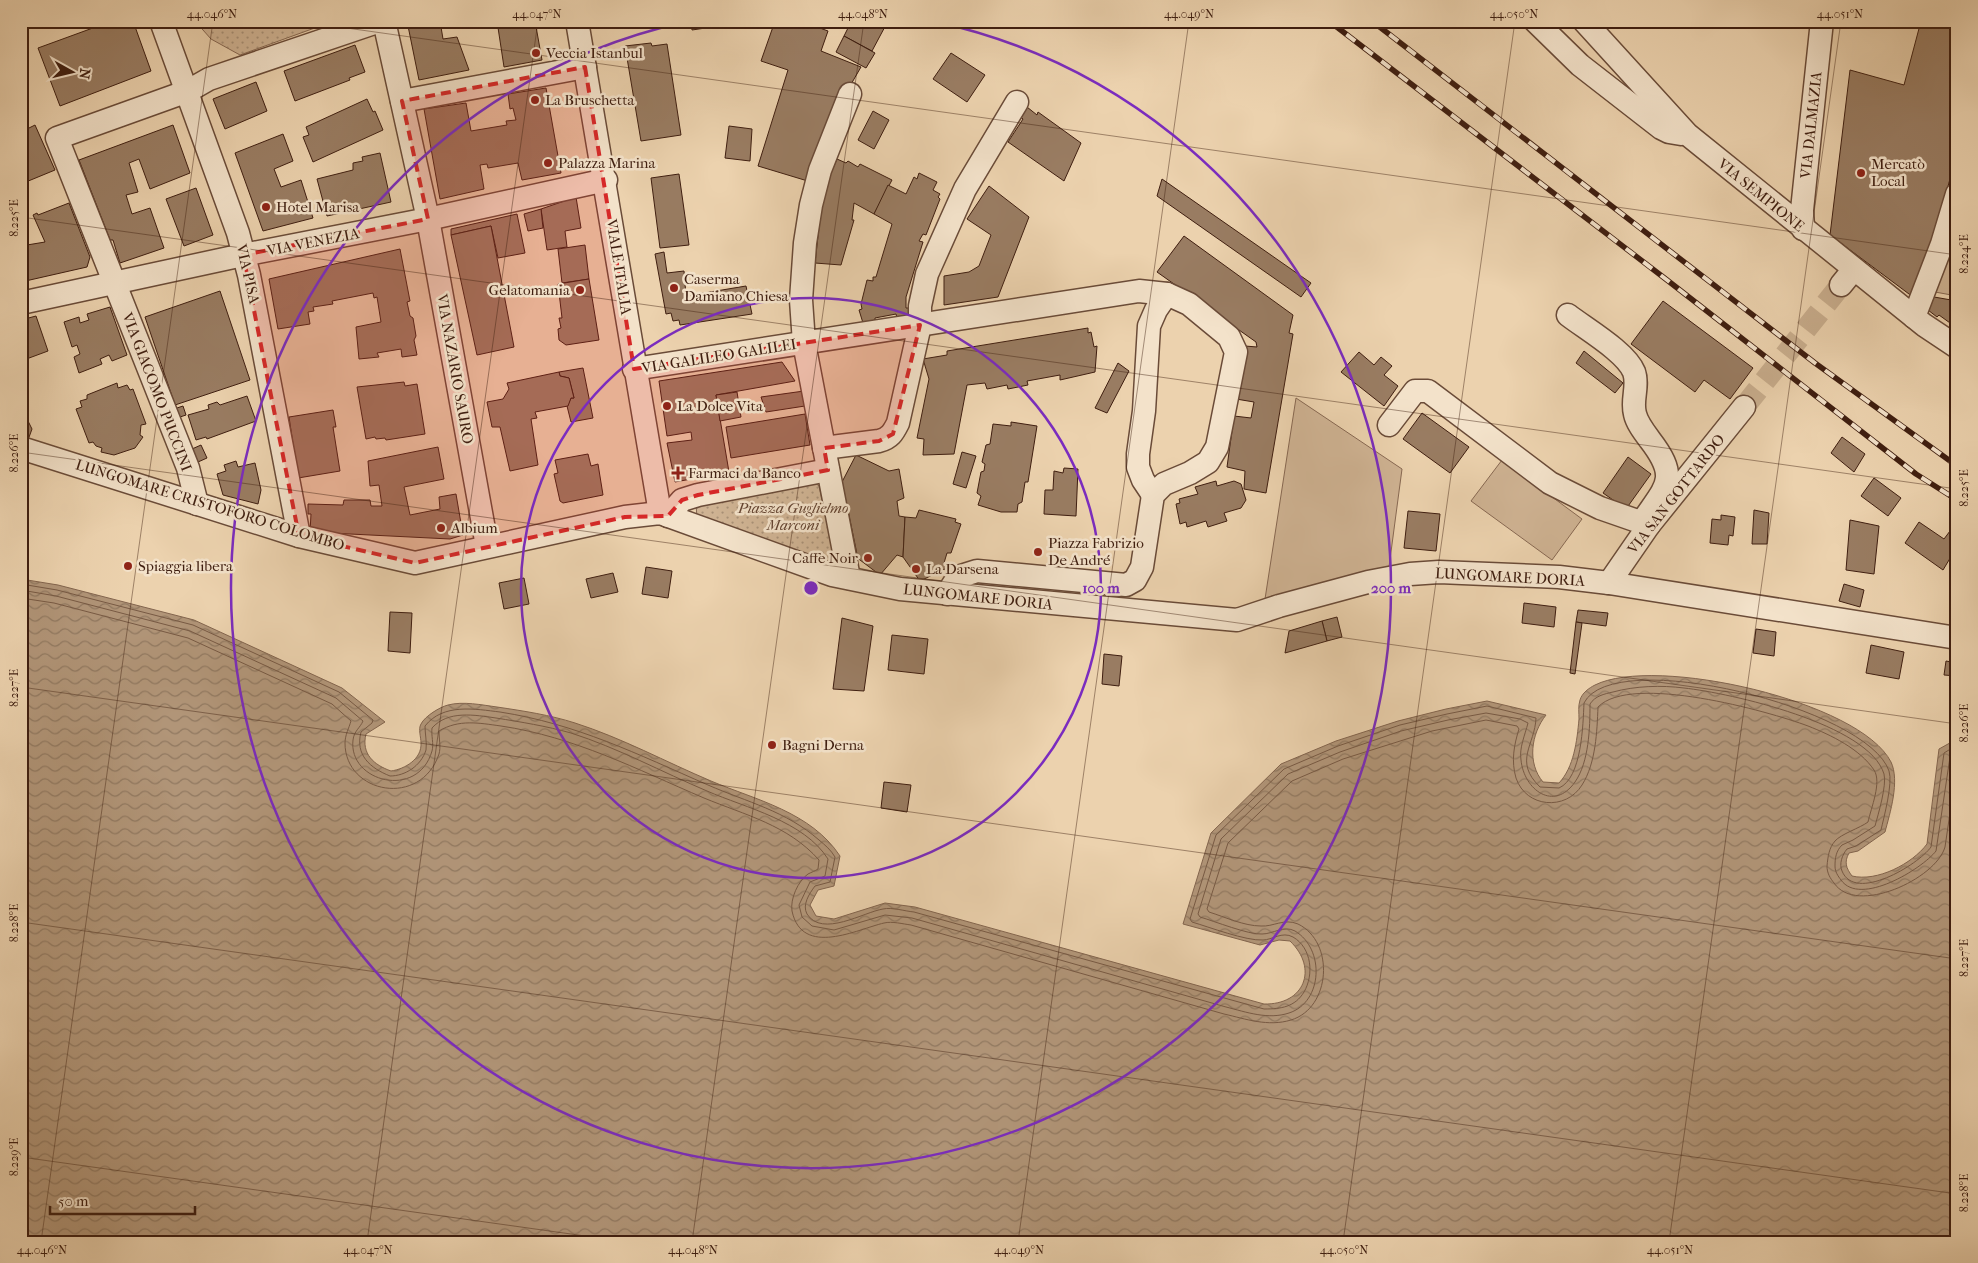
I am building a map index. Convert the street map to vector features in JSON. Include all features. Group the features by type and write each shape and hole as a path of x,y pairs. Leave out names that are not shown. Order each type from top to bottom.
{"street":[{"name":"VIA PISA","path":"161,21 238,233 249,275 299,536"},
{"path":"188,92 209,79 380,21"},
{"name":"VIA NAZARIO SAURO","path":"384,21 428,219 487,546"},
{"name":"VIALE ITALIA","path":"577,21 606,180 634,369 664,514"},
{"path":"1535,21 1580,65 1660,128 1669,132 1687,134"},
{"name":"VIA SEMPIONE","path":"1584,21 1687,134 1803,229 1848,277 1914,317 1957,347"},
{"name":"VIA DALMAZIA","path":"1803,229 1802,210 1822,21"},
{"path":"402,101 585,67"},
{"name":"VIA GIACOMO PUCCINI","path":"188,92 57,138 188,468 197,504"},
{"path":"849,578 804,343 801,300 805,244 811,205 820,170 850,94"},
{"path":"824,448 879,441 893,434 898,423 920,325 920,306 927,274 965,189 1017,102"},
{"name":"VIA VENEZIA","path":"21,303 243,255 428,219 606,180"},
{"path":"1914,317 1942,244 1957,194"},
{"name":"VIA GALILEO GALILEI","path":"634,369 1139,291 1167,294 1189,304 1229,337 1236,352 1217,447 1208,462 1190,473 1164,484 1153,495"},
{"path":"946,594 958,577 977,571 1126,585 1135,580 1142,567 1153,495 1143,480 1138,467 1145,402 1148,326 1167,294"},
{"path":"1389,425 1415,391 1428,391 1550,483 1600,508 1645,524 1662,492 1668,473 1667,465 1641,428 1634,413 1636,389 1634,372 1626,358 1568,315"},
{"name":"VIA SAN GOTTARDO","path":"1609,583 1645,524 1744,407"},
{"name":"LUNGOMARE CRISTOFORO COLOMBO","path":"21,448 299,536 415,563 487,546"},
{"path":"487,546 625,517 664,514 682,500 698,495 828,470"},
{"name":"LUNGOMARE DORIA","path":"664,514 832,575 900,589 946,594 1237,620 1279,606 1359,584 1410,574 1439,572 1559,577 1609,583 1957,638"}],"highlighted area":[{"path":"585,67 634,369 920,325 893,434 879,441 824,448 828,470 698,495 682,500 668,516 625,517 415,563 299,536 243,255 428,219 402,101"}],"green space":[{"path":"195,21 334,21 240,55 211,39"},
{"path":"1957,218 1957,296 1935,292"},
{"path":"1296,398 1402,469 1389,567 1265,599"},
{"path":"1502,460 1582,519 1552,560 1471,501"},
{"name":"Piazza Guglielmo Marconi","path":"814,482 819,486 835,558 829,562 697,517 696,505"}],"water":[{"path":"21,579 58,585 194,620 342,688 385,722 366,734 365,747 374,762 391,771 402,768 416,758 421,749 421,724 433,712 448,705 460,703 479,704 566,720 610,736 711,781 764,801 814,828 840,856 834,886 818,890 810,905 816,916 834,919 885,903 915,907 1264,1004 1278,1003 1289,999 1303,983 1305,974 1304,963 1299,952 1290,941 1279,940 1260,945 1183,924 1211,833 1281,764 1336,741 1398,721 1487,701 1546,715 1534,740 1533,757 1538,774 1543,782 1559,783 1568,769 1574,753 1580,700 1586,691 1595,685 1624,677 1662,676 1707,680 1754,689 1800,703 1840,720 1872,740 1891,762 1895,778 1885,832 1858,851 1849,853 1846,862 1852,876 1862,877 1883,874 1893,870 1912,858 1927,844 1939,749 1957,739 1957,1242 21,1242"}],"building":[{"path":"112,21 133,21 151,71 60,106 38,48"},
{"path":"407,21 440,21 443,39 457,37 469,70 419,80"},
{"path":"497,21 535,21 542,60 504,67"},
{"path":"691,21 718,21 719,26 692,30"},
{"path":"775,21 801,21 828,31 821,51 861,67 850,86 844,84 811,182 758,166 788,70 761,61"},
{"path":"841,21 888,21 872,51 844,36 848,28"},
{"path":"1921,21 1957,21 1957,153 1926,268 1913,297 1830,235 1850,70 1904,85"},
{"path":"844,36 875,53 866,68 836,52"},
{"path":"651,43 652,46 667,44 681,135 641,141 625,46"},
{"path":"355,45 365,72 349,78 350,80 295,101 284,71"},
{"path":"951,53 985,75 967,102 933,79"},
{"path":"256,82 267,111 225,129 213,99"},
{"path":"546,88 561,173 522,180 518,163 488,168 487,164 480,165 484,189 440,199 424,109 466,103 471,131 507,125 506,121 516,120 513,108 510,109 508,94"},
{"path":"367,99 373,112 375,111 383,130 313,162 303,137 309,135 306,127"},
{"path":"1027,107 1037,115 1038,112 1081,143 1064,181 1008,142 1023,119 1019,116"},
{"path":"873,111 889,120 874,149 858,140"},
{"path":"35,125 55,170 21,184 21,132"},
{"path":"173,125 190,173 150,189 139,159 129,163 138,192 126,195 132,214 150,208 164,248 120,263 113,240 110,240 79,160"},
{"path":"729,126 752,129 750,161 725,158"},
{"path":"283,134 293,161 274,169 281,187 301,180 313,218 263,231 235,153"},
{"path":"380,153 391,202 327,216 317,179 353,170 353,163 363,161 362,157"},
{"path":"837,159 846,163 848,161 858,167 860,164 892,180 874,214 854,203 852,220 854,220 841,265 815,263 823,191"},
{"path":"919,173 937,182 933,190 940,194 938,197 940,199 926,235 923,234 919,241 923,242 906,297 906,308 909,308 912,316 897,318 896,314 875,318 875,320 863,323 859,310 862,309 861,304 867,280 873,281 873,277 876,277 892,224 874,214 888,185 906,194 914,177 917,179"},
{"path":"679,174 689,245 660,248 651,178"},
{"path":"1162,179 1311,283 1301,297 1157,196"},
{"path":"989,186 1029,217 998,297 944,305 944,276 969,272 979,266 991,235 967,219"},
{"path":"196,188 213,235 184,246 166,199"},
{"path":"576,197 581,228 565,231 567,247 547,250 541,209"},
{"path":"69,203 90,257 87,267 21,282 21,246 45,242 33,215 37,213 38,215"},
{"path":"541,209 543,228 528,231 524,214"},
{"path":"517,214 525,253 498,258 491,226 451,235 451,229"},
{"path":"491,226 514,347 477,355 451,235"},
{"path":"1184,236 1293,315 1289,333 1293,334 1266,493 1244,489 1245,471 1227,467 1234,416 1251,418 1254,402 1236,399 1245,346 1257,347 1256,342 1157,272"},
{"path":"585,245 589,279 562,283 558,249"},
{"path":"400,249 410,301 407,302 410,316 413,318 416,336 414,340 417,355 402,357 401,349 377,353 379,357 359,359 356,327 381,322 377,297 374,298 373,293 332,301 333,304 313,307 314,311 308,312 310,324 278,329 269,279"},
{"name":"Caserma Damiano Chiesa","path":"664,252 667,273 684,271 686,296 746,286 752,314 680,325 679,320 673,321 671,313 666,314 655,254"},
{"path":"589,279 599,340 566,345 559,340 558,329 561,328 559,318 562,318 558,284"},
{"path":"220,291 250,380 175,405 145,317"},
{"path":"1934,297 1957,301 1957,328 1939,315 1937,317 1928,310"},
{"path":"1663,301 1753,368 1730,399 1704,380 1695,392 1631,344"},
{"path":"110,307 127,355 112,361 109,355 100,359 102,364 79,373 74,357 80,354 77,345 72,347 64,322 79,317 80,323 89,320 87,314"},
{"path":"36,316 48,351 21,361 21,320"},
{"path":"1088,328 1088,333 1091,332 1094,347 1097,346 1095,372 1060,380 1060,375 1027,381 1028,385 1008,389 1007,385 987,389 985,383 967,385 954,454 923,455 924,439 917,438 929,379 923,359 947,355 947,351"},
{"path":"1584,351 1623,383 1615,393 1576,363"},
{"path":"1359,352 1374,365 1381,357 1392,366 1384,375 1398,386 1384,406 1341,372"},
{"path":"782,362 795,381 716,395 729,472 675,482 667,443 692,440 691,432 667,436 659,381"},
{"path":"1118,363 1129,371 1107,413 1095,408"},
{"path":"583,368 593,418 571,422 567,406 571,398 574,398 569,378 560,376 559,372"},
{"path":"559,372 560,376 569,378 574,398 571,398 568,406 535,412 537,418 531,419 538,465 510,471 500,427 492,427 487,402 503,399 509,389 507,383"},
{"path":"404,382 405,386 417,384 425,434 386,440 385,438 376,439 375,437 366,439 357,387"},
{"path":"117,383 118,388 127,385 130,390 133,389 146,424 141,425 140,435 143,437 135,448 114,455 101,452 102,448 96,446 93,442 89,443 76,409 82,407 80,401 87,399 87,395"},
{"path":"804,391 805,406 766,412 761,397"},
{"path":"737,392 741,417 720,421 716,395"},
{"path":"247,396 256,421 207,439 206,437 196,440 188,415 209,409 208,405 217,402 220,405"},
{"path":"183,406 186,415 177,418 174,409"},
{"path":"21,407 32,429 28,440 21,438"},
{"path":"333,410 336,427 333,427 340,471 298,478 289,417"},
{"path":"1422,413 1469,447 1450,473 1403,439"},
{"path":"805,414 810,445 731,458 726,427"},
{"path":"1011,422 1037,426 1028,482 1025,482 1022,502 1018,504 1017,512 1001,512 978,505 981,496 977,493 981,472 984,471 985,464 982,462 986,445 990,444 993,424 1011,426"},
{"path":"1842,437 1865,454 1854,472 1831,453"},
{"path":"201,445 207,458 198,462 192,449"},
{"path":"438,447 444,479 404,487 410,515 440,509 439,497 456,494 463,535 450,539 310,532 311,514 308,514 308,504 343,505 344,500 370,500 371,506 382,506 379,485 370,486 368,461"},
{"path":"962,452 976,456 966,488 953,484"},
{"path":"588,454 591,466 598,464 603,495 563,503 560,501 554,474 558,473 555,460"},
{"path":"856,455 889,471 899,469 904,498 897,501 899,516 905,517 903,557 897,555 880,575 856,557 857,554 842,482"},
{"path":"1628,457 1651,474 1626,509 1603,493"},
{"path":"236,461 238,467 255,463 261,490 258,504 223,495 217,474 226,471 224,465"},
{"path":"1064,468 1078,469 1076,516 1044,514 1045,490 1053,490 1054,471 1063,473"},
{"path":"1874,478 1901,498 1888,516 1861,496"},
{"path":"1216,481 1217,486 1234,481 1241,484 1246,500 1241,508 1224,513 1227,521 1208,527 1206,521 1187,527 1186,522 1180,524 1176,504 1180,503 1179,499 1198,494 1195,487"},
{"path":"21,492 26,500 21,510"},
{"path":"919,510 956,519 955,522 961,524 951,553 947,553 944,563 947,568 920,581 903,557 905,517 916,518"},
{"path":"1754,510 1769,513 1767,544 1752,544"},
{"path":"1408,511 1440,514 1436,551 1404,548"},
{"path":"1721,515 1735,517 1733,536 1729,535 1728,545 1710,543 1712,519 1721,520"},
{"path":"1850,520 1879,526 1874,574 1846,570"},
{"path":"1919,522 1944,539 1950,531 1957,535 1957,558 1952,555 1943,570 1905,543"},
{"path":"646,567 672,571 668,598 642,594"},
{"path":"613,573 618,592 591,598 586,579"},
{"path":"524,578 529,604 504,609 499,583"},
{"path":"1844,584 1864,590 1860,607 1839,601"},
{"path":"1524,603 1556,607 1554,627 1522,623"},
{"path":"1578,610 1608,613 1606,626 1576,622"},
{"path":"390,612 412,613 410,653 388,651"},
{"path":"1337,617 1342,637 1327,641 1322,621"},
{"path":"842,618 873,626 864,691 833,689"},
{"path":"1322,621 1327,641 1285,653 1289,631"},
{"path":"1576,622 1582,623 1575,674 1570,673"},
{"path":"1756,629 1776,632 1774,656 1753,653"},
{"path":"892,635 928,639 924,674 888,670"},
{"path":"1871,645 1904,652 1899,679 1866,673"},
{"path":"1104,654 1122,656 1119,686 1102,684"},
{"path":"1946,661 1957,663 1957,676 1944,675"},
{"path":"884,782 911,785 907,812 881,808"}],"tunnel":[{"path":"1744,407 1841,285"}],"railway":[{"path":"1329,21 1916,474 1957,500"},
{"path":"1372,21 1815,363 1957,466"}],"place":[{"name":"Veccia Istanbul","path":"536,53"},
{"name":"La Bruschetta","path":"535,100"},
{"name":"Palazza Marina","path":"548,163"},
{"name":"Mercatò Local","path":"1861,173"},
{"name":"Hotel Marisa","path":"266,207"},
{"name":"Caserma Damiano Chiesa","path":"674,288"},
{"name":"Gelatomania","path":"580,290"},
{"name":"La Dolce Vita","path":"667,406"},
{"name":"Farmaci da Banco","path":"678,473"},
{"name":"Albium","path":"441,528"},
{"name":"Piazza Fabrizio De André","path":"1038,552"},
{"name":"Caffe Noir","path":"868,558"},
{"name":"Spiaggia libera","path":"128,566"},
{"name":"La Darsena","path":"916,569"},
{"name":"Bagni Derna","path":"772,745"}]}
